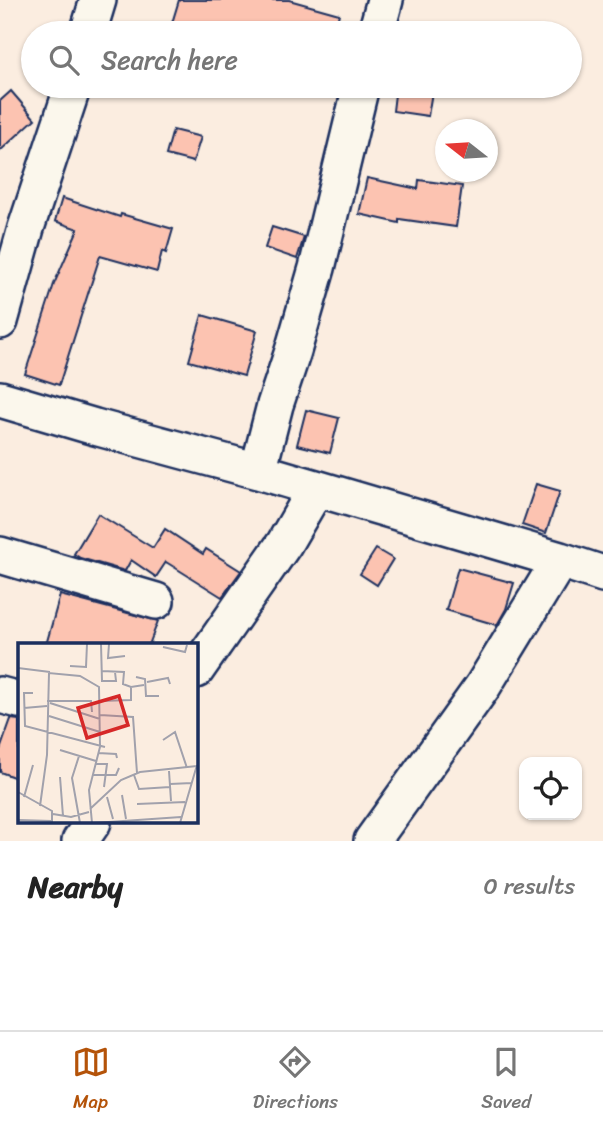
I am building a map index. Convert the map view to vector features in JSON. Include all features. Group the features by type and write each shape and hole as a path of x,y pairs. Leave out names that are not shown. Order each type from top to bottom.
{"street":[{"path":"91,21 97,0"},
{"path":"379,21 385,0"},
{"path":"0,321 26,228 69,98"},
{"path":"258,471 317,268 358,98"},
{"path":"0,398 258,471 603,574"},
{"path":"198,667 284,544 316,489"},
{"path":"0,555 156,600"},
{"path":"372,841 483,686 560,560"},
{"path":"0,695 18,700"},
{"path":"80,841 92,824"}],"building":[{"path":"179,0 289,0 339,14 337,21 173,21"},
{"path":"11,91 35,119 0,151 0,101"},
{"path":"395,98 431,98 428,116 393,111"},
{"path":"173,130 201,137 193,162 166,155"},
{"path":"367,178 418,189 419,180 462,186 456,227 399,219 399,223 359,214"},
{"path":"62,198 120,217 121,214 173,229 166,253 162,251 157,272 100,256 59,385 25,374 54,284 78,229 55,221"},
{"path":"272,227 304,237 297,259 265,248"},
{"path":"202,315 257,331 244,376 189,361"},
{"path":"306,410 339,418 330,453 297,445"},
{"path":"536,484 560,491 546,533 522,525"},
{"path":"98,514 153,548 165,529 203,554 206,549 241,571 222,597 166,562 156,577 131,560 125,571 80,558 74,554"},
{"path":"376,549 393,559 377,585 360,574"},
{"path":"458,568 514,583 506,609 497,625 446,610"},
{"path":"60,595 158,621 150,643 47,643"},
{"path":"11,719 18,720 18,779 0,772 0,750"}]}
